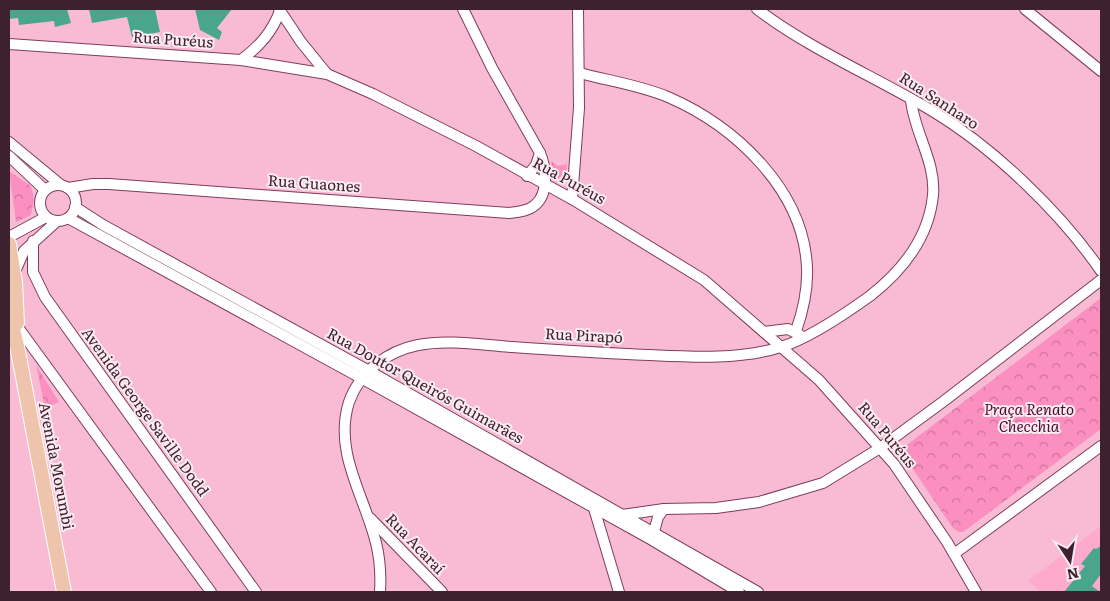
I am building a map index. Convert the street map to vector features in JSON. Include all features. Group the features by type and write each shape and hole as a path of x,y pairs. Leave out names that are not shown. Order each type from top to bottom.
{"main road":[{"name":"Avenida Morumbi","path":"9,244 14,274 11,308 64,592"},
{"name":"Avenida Morumbi","path":"11,308 17,326 18,346"}],"street":[{"path":"463,9 492,68 540,153 544,164 544,185"},
{"path":"572,199 578,145 580,73 578,9"},
{"name":"Rua Sanharo","path":"756,9 935,113 978,144 1042,199 1101,271"},
{"path":"242,60 275,26 280,10"},
{"path":"280,10 300,42 327,74"},
{"path":"1027,10 1101,71"},
{"name":"Rua Puréus","path":"9,44 242,60 327,74 382,98 476,146 527,176 572,199 704,280 819,380 880,448 914,491 976,592"},
{"path":"580,73 651,91 697,112 737,141 774,180 790,205 804,247 807,286 799,334 783,329 764,332"},
{"name":"Rua Pirapó","path":"366,375 391,354 420,345 466,343 694,357 739,354 781,347 799,334 851,310 884,285 910,256 924,231 933,196 933,180 916,128 911,100"},
{"path":"9,142 74,196 75,207 68,218 57,221 33,241 24,252 14,274"},
{"path":"527,176 536,165 540,153"},
{"path":"9,156 45,190"},
{"name":"Rua Guaones","path":"64,187 109,184 509,213 523,211 536,205 544,185"},
{"path":"45,190 64,187"},
{"path":"45,190 40,201 40,207 46,217 57,221"},
{"name":"Rua Doutor Queirós Guimarães","path":"75,207 103,225 593,503 614,520 652,536"},
{"path":"9,237 46,217"},
{"name":"Rua Doutor Queirós Guimarães","path":"68,218 366,375"},
{"name":"Avenida George Saville Dodd","path":"33,241 33,272 44,297 256,592"},
{"path":"614,520 624,514 664,509 716,508 759,502 823,483 880,448 1101,280"},
{"path":"17,326 211,592"},
{"path":"366,375 350,401 344,433 348,464 367,516 379,557 380,592"},
{"path":"954,554 1101,446"},
{"path":"593,503 619,592"},
{"name":"Rua Doutor Queirós Guimarães","path":"593,503 624,514 652,536 735,588 758,592"},
{"path":"652,536 658,517 664,509"},
{"name":"Rua Acaraí","path":"367,516 442,592"}],"shaded area":[{"path":"1101,526 1101,592 1041,592 1028,581"}],"green space":[{"path":"551,161 558,166 567,164 564,184 553,180"},
{"path":"9,171 31,186 34,199 31,215 16,222"},
{"name":"Praça Renato Checchia","path":"1101,298 1101,429 963,532 958,532 952,527 900,450"},
{"path":"36,365 59,402 45,408"}],"building":[{"path":"9,9 67,9 71,23 55,27 54,21 19,25 18,18 9,19"},
{"path":"89,9 155,9 160,32 132,37 127,17 92,23"},
{"path":"195,9 232,9 217,28 222,32 219,40 200,30"},
{"path":"1101,546 1101,574 1092,586 1100,592 1064,592 1085,566 1081,564 1094,548 1096,549"}]}
